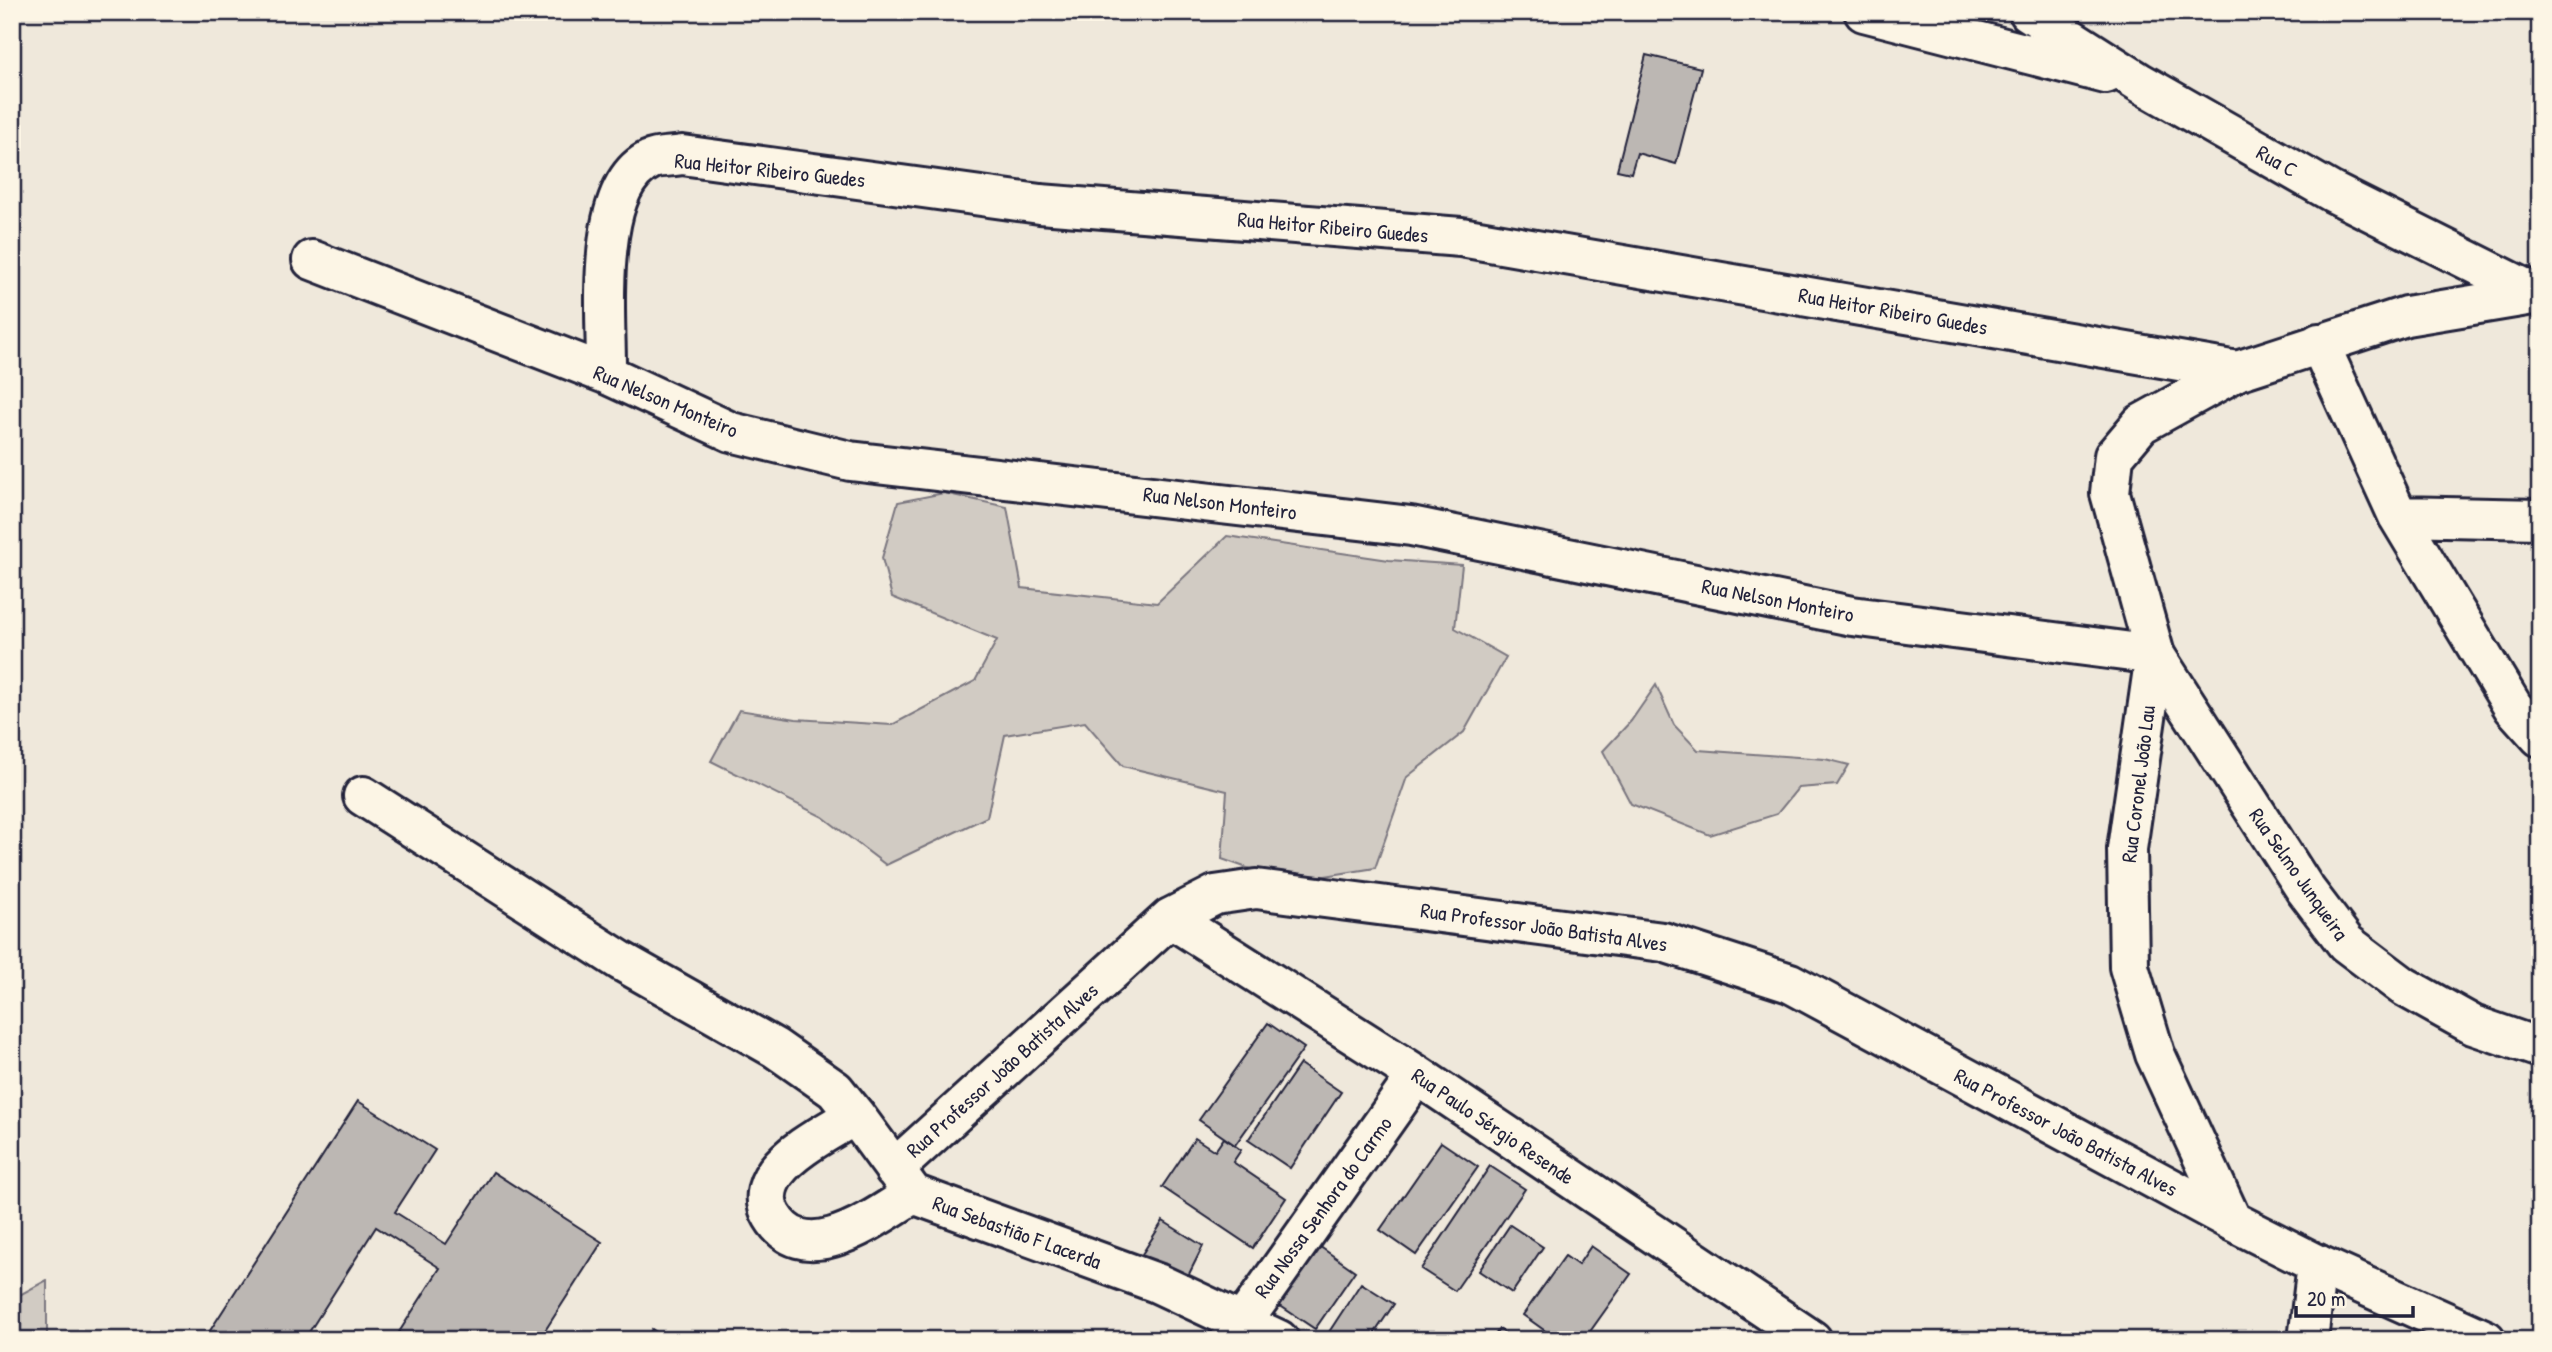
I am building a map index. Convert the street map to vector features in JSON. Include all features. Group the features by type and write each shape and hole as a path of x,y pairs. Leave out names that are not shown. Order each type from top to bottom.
{"street":[{"path":"1864,12 2139,82"},
{"name":"Rua C","path":"2029,12 2139,82 2332,192 2537,293"},
{"name":"Rua Heitor Ribeiro Guedes","path":"606,374 608,229 615,203 629,179 650,160 682,155 1040,204 1461,237 2237,371"},
{"name":"Rua Nelson Monteiro","path":"312,260 606,374 731,432 850,461 1411,526 1852,616 2155,655"},
{"path":"2237,371 2406,316 2537,293"},
{"path":"2319,343 2398,516 2513,707 2540,737"},
{"name":"Rua Coronel João Lau","path":"2231,1221 2155,1054 2129,967 2127,849 2155,655 2110,493 2114,456 2141,424 2237,371"},
{"path":"2398,516 2540,519"},
{"name":"Rua Selmo Junqueira","path":"2155,655 2305,889 2346,943 2403,986 2473,1025 2540,1048"},
{"path":"363,796 621,961 775,1048 835,1090 903,1181"},
{"name":"Rua Professor João Batista Alves","path":"903,1181 1170,918 1216,895 1256,889 1663,942 1790,983 2231,1221"},
{"name":"Rua Paulo Sérgio Resende","path":"1170,918 1417,1075 1812,1340"},
{"name":"Rua Nossa Senhora do Carmo","path":"1236,1330 1417,1075"},
{"name":"Rua Sebastião F Lacerda","path":"855,1115 778,1169 769,1183 765,1205 776,1222 798,1238 826,1241 852,1231 903,1181 1157,1283 1236,1330 1279,1340"},
{"path":"2231,1221 2317,1264 2486,1340"},
{"path":"2308,1340 2317,1264"}],"shaded area":[{"path":"944,493 1007,507 1022,588 1157,603 1227,536 1389,560 1462,565 1455,628 1506,657 1464,732 1407,777 1375,868 1325,876 1267,875 1222,859 1227,791 1123,766 1085,722 1005,735 987,817 886,865 823,817 711,761 739,710 796,719 892,725 975,681 997,640 892,597 882,558 898,502"},
{"path":"1656,685 1674,725 1698,750 1825,759 1849,765 1837,785 1798,788 1777,814 1710,835 1631,804 1603,751 1631,721"},
{"path":"47,1280 47,1340 12,1340 12,1299"}],"building":[{"path":"1646,55 1701,68 1676,164 1637,153 1631,173 1617,170"},
{"path":"1268,1023 1304,1048 1235,1145 1199,1120"},
{"path":"1300,1064 1341,1092 1290,1168 1248,1140"},
{"path":"358,1101 435,1150 395,1212 446,1244 493,1172 602,1242 539,1340 394,1340 440,1268 376,1227 304,1340 204,1340"},
{"path":"1195,1138 1215,1151 1224,1138 1241,1150 1233,1162 1286,1198 1253,1248 1162,1187"},
{"path":"1441,1142 1478,1167 1416,1255 1380,1230"},
{"path":"1490,1166 1525,1189 1455,1291 1421,1269"},
{"path":"1163,1221 1203,1246 1188,1276 1139,1259"},
{"path":"1510,1225 1543,1247 1512,1293 1479,1271"},
{"path":"1316,1244 1355,1271 1315,1329 1276,1303"},
{"path":"1591,1246 1631,1274 1584,1340 1558,1340 1523,1315 1565,1256 1578,1265"},
{"path":"1361,1283 1394,1304 1370,1340 1334,1340 1327,1335"},
{"path":"652,1329 668,1340 645,1340"},
{"path":"1499,1329 1515,1340 1492,1340"},
{"path":"1441,1332 1452,1340 1436,1340"}]}
